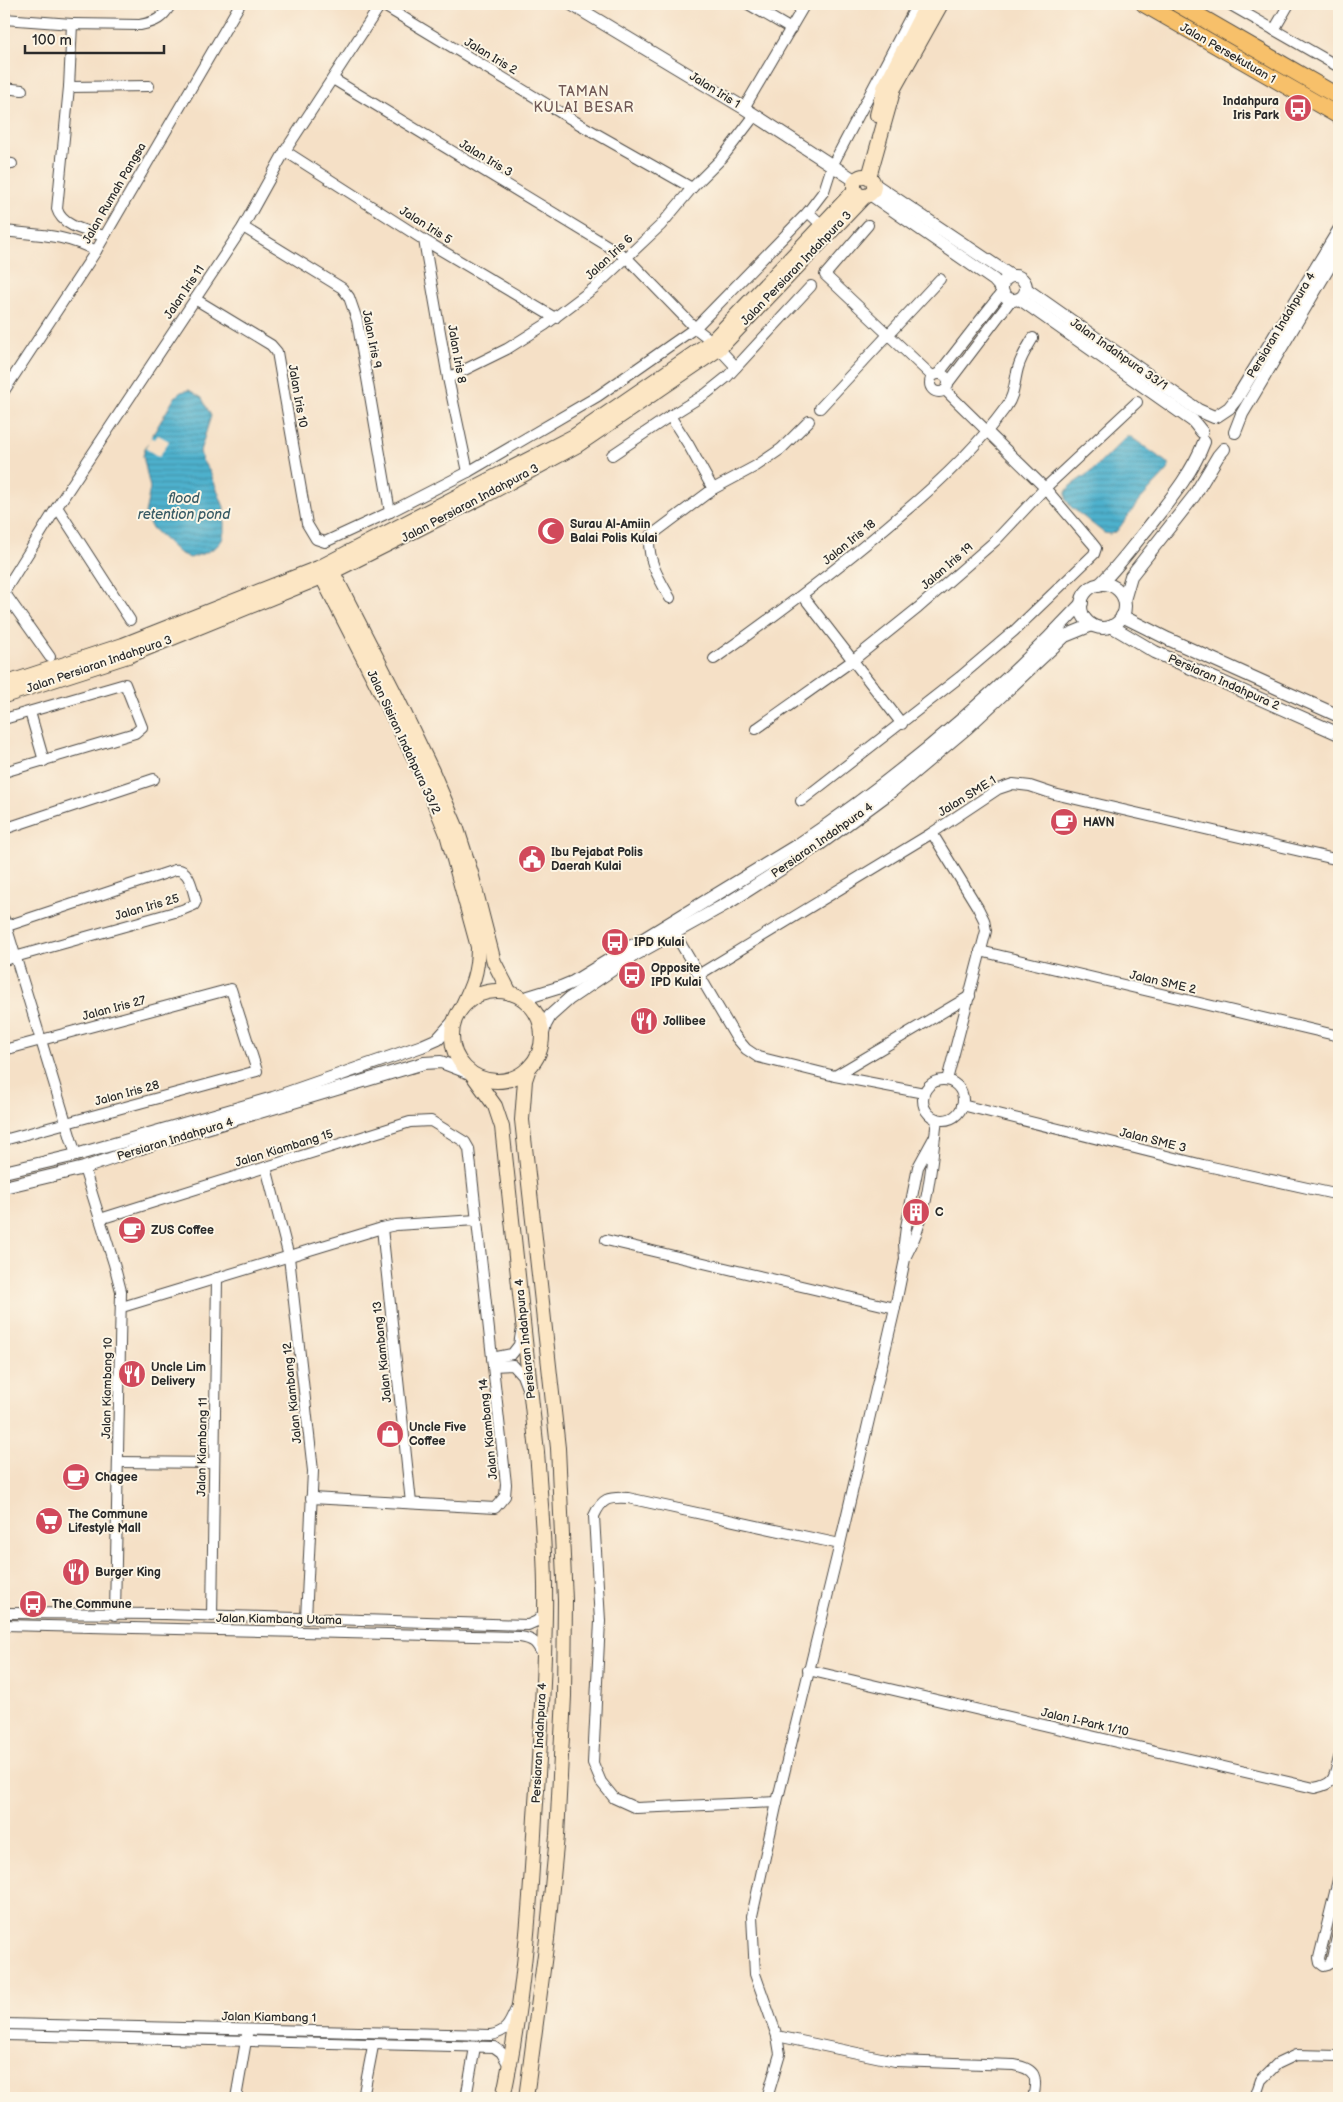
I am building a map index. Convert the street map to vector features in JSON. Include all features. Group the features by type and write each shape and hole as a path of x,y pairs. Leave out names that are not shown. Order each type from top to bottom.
{"highway":[{"name":"Jalan Persekutuan 1","path":"1144,4 1339,116"},
{"name":"Jalan Persekutuan 1","path":"1178,4 1339,97"}],"main road":[{"path":"864,185 894,88 941,4"},
{"path":"864,185 884,88 920,6"},
{"name":"Jalan Persiaran Indahpura 3","path":"4,696 128,656 325,570 486,495 578,445 716,345 826,229 864,185"},
{"name":"Jalan Persiaran Indahpura 3","path":"4,684 123,645 325,570"},
{"name":"Jalan Sisiran Indahpura 33/2","path":"325,570 394,692 457,829 471,873 494,962 516,996"},
{"name":"Jalan Sisiran Indahpura 33/2","path":"325,570 423,775 447,834 478,947 478,966 474,982 458,1015"},
{"path":"526,2098 547,1939 557,1836 564,1696 565,1610 558,1448 522,1120 525,1080 529,1068 540,1049 542,1038 540,1023 533,1009 516,996 496,991 483,994 471,1000 458,1015 452,1035 454,1050 461,1063 472,1074 486,1080 501,1081 516,1077 529,1068"},
{"name":"Persiaran Indahpura 4","path":"472,1074 495,1106 502,1127 541,1506 545,1612 528,1926 510,2067 503,2098"}],"street":[{"path":"4,19 72,24 140,25 158,20 165,15 171,4"},
{"name":"Jalan Rumah Pangsa","path":"4,391 96,251 240,4"},
{"name":"Jalan Iris 11","path":"4,592 57,507 243,227 285,151 381,4"},
{"name":"Jalan Iris 2","path":"381,4 581,125 692,188"},
{"name":"Jalan Iris 1","path":"571,4 744,108 864,185"},
{"path":"748,4 791,29"},
{"path":"744,108 805,4"},
{"path":"1274,30 1289,4"},
{"path":"1235,5 1274,30 1339,67"},
{"path":"390,512 468,472 598,396 694,328 808,212 824,192 832,166 920,6"},
{"path":"72,24 69,87 57,209 59,214 68,223 104,236"},
{"name":"Jalan Iris 3","path":"333,79 626,257 694,328 716,345 736,367"},
{"path":"69,87 149,86"},
{"path":"4,88 22,90"},
{"name":"Jalan Iris 6","path":"448,378 507,349 555,318 594,288 661,225 692,188 722,158 755,115"},
{"name":"Jalan Iris 5","path":"285,151 424,240 555,318"},
{"path":"864,185 1011,276 1022,278 1012,293 974,350 946,387 938,392 932,389 930,384 964,341 1012,293"},
{"name":"Jalan Indahpura 33/1","path":"864,185 1193,421 1203,437"},
{"path":"808,212 826,229"},
{"path":"868,225 825,275 887,334 936,375 947,378 946,387"},
{"name":"Jalan Iris 9","path":"243,227 342,288 349,297 357,320 390,512"},
{"name":"Persiaran Indahpura 4","path":"1099,585 1112,573 1190,470 1207,421 1229,408 1238,398 1339,230"},
{"path":"4,231 64,238 77,241 96,251"},
{"name":"Jalan Iris 8","path":"424,240 448,378 468,472"},
{"name":"Persiaran Indahpura 4","path":"1124,600 1131,576 1194,496 1218,456 1234,441 1235,432 1249,402 1339,250"},
{"path":"1011,276 1004,280 1012,293"},
{"path":"820,408 940,279"},
{"path":"612,455 707,393 727,377 811,286"},
{"name":"Jalan Indahpura 33/1","path":"1012,293 1198,410 1215,417"},
{"name":"Jalan Iris 10","path":"195,298 271,344 277,352 308,524 316,539 325,542 390,512"},
{"name":"Jalan Iris 18","path":"714,660 803,596 928,492 988,431 1007,406 1015,391 1022,355 1033,338"},
{"path":"802,801 902,724 1014,631 1094,554 1096,548 1045,488 946,387"},
{"name":"Jalan Iris 19","path":"756,729 852,660 918,608 995,541 1045,488 1137,402"},
{"path":"670,416 713,489"},
{"path":"1215,417 1224,417 1231,422 1235,432"},
{"path":"670,598 653,567 649,552 649,537 713,489 756,466 781,449 809,421"},
{"path":"1203,437 1211,448 1224,449"},
{"path":"57,507 130,620"},
{"path":"1099,585 1114,587 1124,600 1122,616 1111,626 1098,627 1092,625 1083,615 1082,603 1087,591 1099,585"},
{"path":"4,592 50,657"},
{"path":"803,596 902,724"},
{"name":"Persiaran Indahpura 4","path":"516,996 561,987 573,982 799,844 837,818 908,764 958,722 1028,659 1082,603"},
{"name":"Persiaran Indahpura 2","path":"1122,616 1168,639 1339,716"},
{"name":"Persiaran Indahpura 4","path":"542,1038 545,1025 563,1003 631,957 675,934 820,844 892,791 967,728 1065,636 1092,625"},
{"name":"Persiaran Indahpura 2","path":"1111,626 1155,652 1339,734"},
{"path":"4,719 124,684 142,727 135,733 4,772"},
{"path":"30,712 44,761"},
{"path":"4,830 154,778"},
{"name":"Jalan SME 1","path":"700,974 932,833 998,790 1013,784 1030,786 1339,860"},
{"path":"932,833 984,920 986,932 947,1080"},
{"name":"Jalan Iris 25","path":"4,960 189,908 196,901 186,872 181,869 5,924"},
{"path":"5,924 76,1155"},
{"path":"675,934 735,1036 751,1054 834,1076 924,1094"},
{"name":"Jalan SME 2","path":"980,951 1339,1036"},
{"name":"Jalan Iris 27","path":"4,1050 232,989 257,1071"},
{"path":"834,1076 970,996"},
{"name":"Persiaran Indahpura 4","path":"4,1172 76,1155 273,1098 438,1039 458,1015"},
{"name":"Persiaran Indahpura 4","path":"4,1187 84,1168 156,1143 424,1063 441,1062 472,1074"},
{"name":"Jalan Iris 28","path":"4,1140 257,1071"},
{"path":"947,1080 960,1089 963,1097 962,1105 959,1112 953,1118 937,1119 925,1109 924,1094 929,1086 937,1081 947,1080"},
{"name":"Jalan SME 3","path":"962,1105 1203,1165 1339,1195"},
{"path":"767,2098 780,2054 777,2036 755,1974 752,1916 776,1802 840,1544 905,1259 915,1240 924,1214 934,1160 937,1119"},
{"name":"Jalan Kiambang 15","path":"100,1219 421,1120 431,1121 465,1142 469,1149"},
{"path":"905,1259 906,1227 918,1167 935,1136"},
{"name":"Jalan Kiambang 14","path":"312,1498 495,1508 505,1496 506,1484 469,1149"},
{"name":"Jalan Kiambang 12","path":"266,1167 288,1257 313,1471 306,1619"},
{"name":"Jalan Kiambang 10","path":"84,1168 121,1291 115,1615"},
{"path":"122,1307 382,1228 396,1225 477,1220"},
{"name":"Jalan Kiambang 13","path":"382,1228 411,1503"},
{"path":"606,1240 894,1308"},
{"name":"Jalan Kiambang 11","path":"212,1616 217,1278"},
{"path":"493,1362 514,1352 518,1345 523,1324"},
{"path":"493,1362 510,1364 517,1367 531,1401"},
{"path":"118,1462 214,1463"},
{"path":"776,1802 636,1808 614,1798 601,1782 593,1763 600,1621 594,1516 600,1504 612,1497 628,1498 840,1544"},
{"name":"Jalan Kiambang Utama","path":"4,1613 212,1616 528,1625 537,1621 545,1612"},
{"name":"Jalan Kiambang Utama","path":"4,1626 520,1637 531,1638 538,1643 544,1656"},
{"name":"Jalan I-Park 1/10","path":"808,1670 1314,1788 1327,1786 1334,1777 1339,1758"},
{"path":"1339,1876 1319,1958 1320,1963 1324,1966 1332,1962 1339,1930"},
{"name":"Jalan Kiambang 1","path":"4,2024 491,2036 501,2033 508,2027 517,2007"},
{"path":"236,2098 247,2040 247,2029"},
{"name":"Jalan Kiambang 1","path":"4,2035 494,2048 502,2052 510,2067"},
{"path":"777,2036 895,2061 1014,2065 1028,2068 1034,2074 1036,2082 1032,2098"},
{"path":"363,2098 373,2046"},
{"path":"466,2098 475,2047"},
{"path":"1256,2098 1261,2080 1278,2064 1296,2054 1339,2056"}],"water":[{"name":"flood retention pond","path":"189,390 202,398 211,416 200,451 202,460 210,472 224,507 224,532 222,540 216,547 190,558 179,553 151,527 145,514 150,488 143,456 145,448 175,397 181,392"},
{"path":"1126,437 1131,437 1169,466 1168,470 1139,501 1117,531 1110,534 1104,533 1071,507 1066,500 1066,492 1070,486 1093,470"}],"pier":[{"path":"158,435 169,441 159,457 145,448 148,443 147,439 149,440 151,437 155,439"}],"place":[{"name":"Indahpura Iris Park","path":"1298,108"},
{"name":"Surau Al-Amiin Balai Polis Kulai","path":"551,531"},
{"name":"HAVN","path":"1064,822"},
{"name":"Ibu Pejabat Polis Daerah Kulai","path":"532,859"},
{"name":"IPD Kulai","path":"615,942"},
{"name":"Opposite IPD Kulai","path":"632,975"},
{"name":"Jollibee","path":"644,1021"},
{"name":"C","path":"916,1212"},
{"name":"ZUS Coffee","path":"132,1230"},
{"name":"Uncle Lim Delivery","path":"132,1374"},
{"name":"Uncle Five Coffee","path":"390,1434"},
{"name":"Chagee","path":"76,1477"},
{"name":"The Commune Lifestyle Mall","path":"49,1521"},
{"name":"Burger King","path":"76,1572"},
{"name":"The Commune","path":"33,1604"}],"district":[{"name":"TAMAN KULAI BESAR","path":"584,99"}]}
